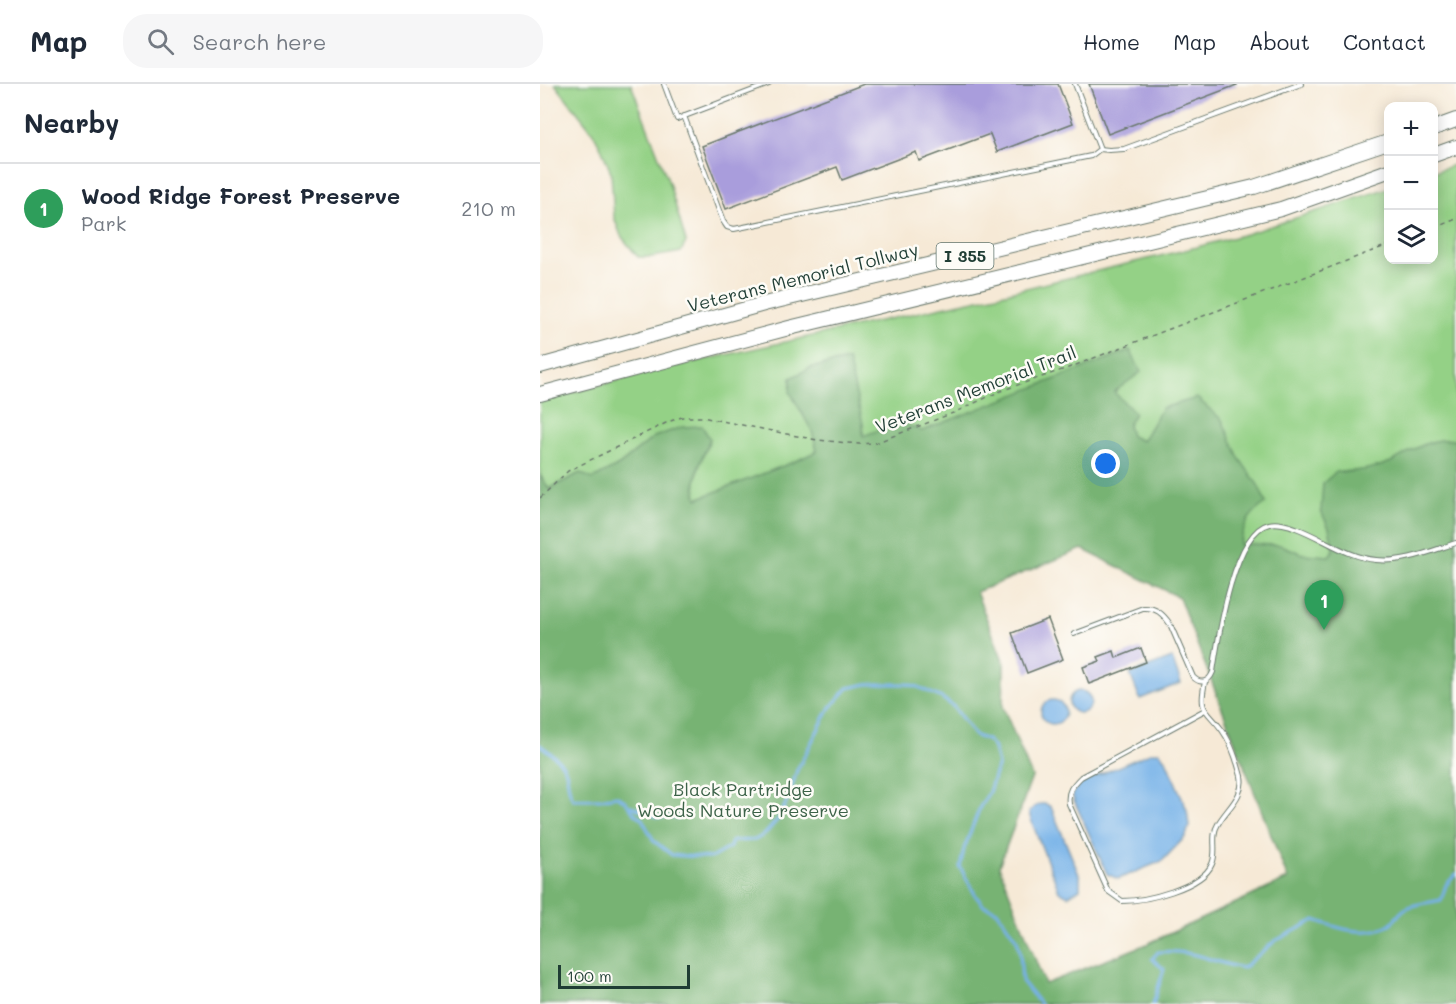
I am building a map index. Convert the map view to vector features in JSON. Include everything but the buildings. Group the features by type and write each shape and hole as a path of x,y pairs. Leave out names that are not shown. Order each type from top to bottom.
{"highway":[{"path":"1438,127 1456,120"},
{"name":"Veterans Memorial Tollway","path":"540,366 764,304 1254,187 1384,144"},
{"path":"1438,154 1456,147"},
{"name":"I 355","path":"540,394 789,328 1281,209 1384,173"}],"lane":[{"path":"664,84 677,119 769,84"},
{"path":"1075,84 1100,149"},
{"path":"684,116 723,221 727,227 734,229 1091,156 1100,149 1124,149 1301,84"},
{"path":"1074,634 1143,608 1151,608 1165,616 1170,624 1193,677 1199,682 1205,682 1211,678 1213,672 1228,594 1239,561 1248,540 1268,524 1295,528 1359,558 1378,561 1395,561 1456,543"},
{"path":"1205,682 1202,693 1205,710 1226,736 1241,778 1238,797 1216,828 1213,836 1212,864 1204,874 1179,889 1142,899 1122,901 1108,891 1069,804 1068,795 1072,786 1081,777 1205,710"}],"path":[{"path":"1438,226 1456,219"},
{"name":"Veterans Memorial Trail","path":"540,498 568,471 682,417 702,417 817,440 875,443 953,413 1003,390 1059,371 1384,247"}],"green space":[{"path":"555,84 631,84 669,183 686,242 681,252 638,257 621,236 614,217 611,173 602,150 592,131"},
{"name":"Black Partridge Woods Nature Preserve","path":"1456,164 1456,1004 540,1004 822,455 848,360 810,368 802,412 812,431 818,451 697,499 697,476 710,439 654,437 619,465 593,480 580,473 549,489 540,475 540,401 653,371 997,295 1246,234 1384,189 1384,264 1438,264 1438,171","holes":["1082,549 1179,597 1288,879 1147,944 1039,987 996,875 1032,777 1003,707 1004,663 976,592"]},
{"name":"Black Partridge Woods Nature Preserve","path":"1130,350 1141,372 1114,392 1135,413 1128,425 1131,436 1142,441 1162,408 1197,398 1222,420 1239,458 1258,485 1266,503 1248,520 1240,544 1280,545 1303,554 1329,556 1334,549 1329,528 1321,511 1323,483 1336,472 1377,467 1429,443 1456,440 1456,1004 540,1004 540,475 549,489 580,473 593,479 619,465 654,437 682,427 702,426 710,439 696,476 697,499 817,451 812,431 790,392 791,378 810,368 848,360 863,424 863,436 900,422 922,431","holes":["1082,549 1179,597 1288,879 1147,944 1045,984 999,866 1032,777 1003,707 1004,663 976,592"]}],"water":[{"path":"1172,658 1181,683 1140,699 1130,674"},
{"path":"1076,691 1084,691 1091,698 1091,706 1084,713 1076,713 1069,706 1069,698"},
{"path":"1053,700 1058,701 1064,707 1064,717 1058,723 1053,724 1048,723 1042,717 1041,712 1042,707 1048,701"},
{"path":"1152,752 1159,752 1166,760 1187,810 1189,826 1186,836 1162,861 1118,879 1107,874 1073,798 1073,792 1083,782"},
{"path":"1040,804 1051,807 1080,877 1080,889 1068,896 1059,891 1031,820 1029,812"}],"waterway":[{"path":"540,745 563,766 573,799 617,796 642,819 654,841 672,855 711,858 730,847 732,841 755,840 765,834 779,818 789,797 797,770 829,709 848,688 867,684 907,684 942,698 954,707 974,735 989,741 994,748 998,764 989,792 980,807 964,849 960,867 983,905 997,911 1017,940 1022,981 1040,1004"},
{"path":"631,806 658,817 680,818"},
{"path":"1153,1004 1164,969 1152,959 1158,952 1182,952 1243,968 1275,941 1315,920 1352,930 1379,929 1391,923 1409,907 1441,900 1446,885 1456,874"}],"place":[{"name":"Wood Ridge Forest Preserve","path":"1324,630"}]}
